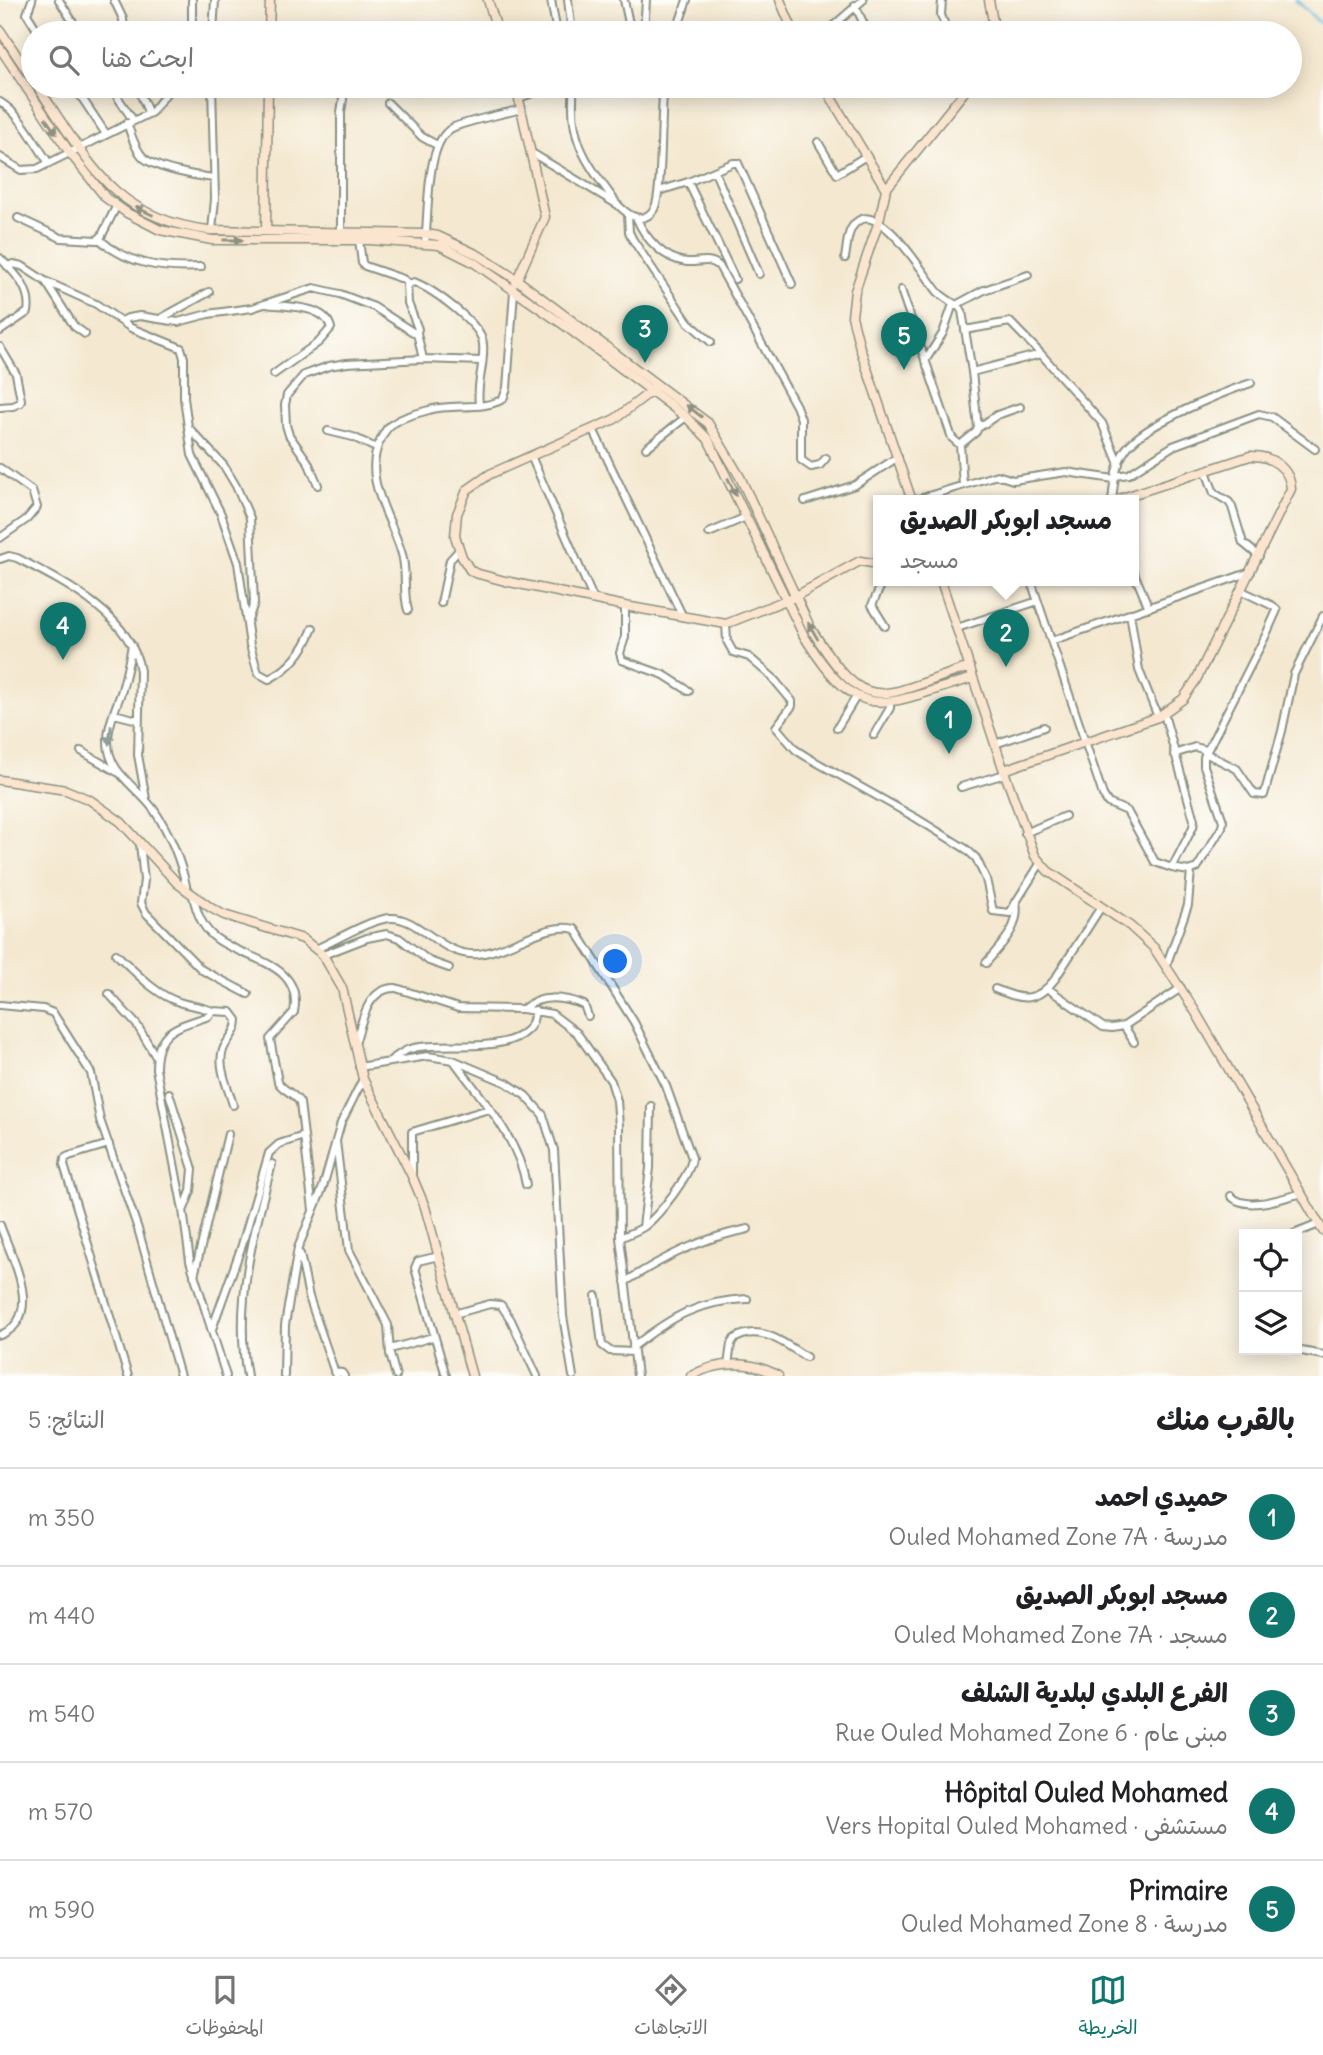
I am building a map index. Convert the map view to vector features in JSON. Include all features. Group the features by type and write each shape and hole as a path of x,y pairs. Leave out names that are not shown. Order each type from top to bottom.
{"street":[{"path":"31,21 27,15 32,0"},
{"path":"59,0 72,21"},
{"path":"114,0 123,21"},
{"path":"192,0 192,21"},
{"path":"214,21 215,0"},
{"path":"269,21 270,0"},
{"path":"488,0 493,21"},
{"path":"551,0 554,21"},
{"path":"568,0 571,21"},
{"path":"624,0 628,21"},
{"path":"645,21 646,0"},
{"path":"680,21 687,0"},
{"path":"780,0 789,21"},
{"path":"838,21 863,0"},
{"path":"942,0 943,21"},
{"path":"989,0 993,21"},
{"path":"855,5 862,21"},
{"path":"0,30 21,62"},
{"path":"0,48 21,80"},
{"path":"33,98 90,180 117,207 160,230 212,240 267,235 425,238 454,251 655,388 695,411 713,429 740,477 810,628 848,679 863,691 880,694 900,691 970,667"},
{"path":"45,98 110,187 133,206 184,227 267,235"},
{"path":"83,98 106,134"},
{"path":"117,98 130,122 136,146 142,157 192,175 213,178"},
{"path":"142,98 149,114"},
{"path":"0,157 21,170 30,171 149,114 163,98"},
{"path":"212,98 212,230"},
{"path":"267,235 268,98"},
{"path":"341,235 343,98"},
{"path":"408,610 403,556 374,477 376,448 387,428 399,420 442,407 501,401 508,388 516,279 545,217 519,98"},
{"path":"574,98 573,118 580,151 618,205 628,215 637,219 647,238 683,262 710,261 719,266 800,414 801,460 811,467 820,465 826,458"},
{"path":"637,219 653,211 659,191 662,98"},
{"path":"831,98 886,189"},
{"path":"910,495 860,348 852,316 855,291 886,189 959,98"},
{"path":"0,102 23,126 49,163"},
{"path":"388,103 422,137 437,145"},
{"path":"425,238 437,145 447,132 456,126 521,108"},
{"path":"818,142 837,174 866,156"},
{"path":"532,153 618,205"},
{"path":"659,191 738,163 792,284"},
{"path":"715,172 759,274"},
{"path":"688,182 735,279"},
{"path":"99,239 117,207"},
{"path":"628,215 629,232 634,240 688,322 711,342"},
{"path":"18,218 61,238 99,239 113,251 154,266 201,267"},
{"path":"845,258 854,225 865,219 878,221 912,252 939,292 961,309 978,428"},
{"path":"341,235 359,240 438,236 478,255 516,279 655,388 713,445 786,601 815,654 856,697 868,702 890,703 973,678"},
{"path":"359,240 365,266 403,279 409,284 418,283 476,327 482,338 482,361 477,389 480,405"},
{"path":"0,258 27,292 29,308 19,319 1,327"},
{"path":"7,265 18,264 45,281 96,304 141,333 181,348 184,358 184,398 192,454 221,514 238,563 258,673 269,679 282,672 299,656 313,628"},
{"path":"925,361 943,333 949,312 956,305 984,290 1028,275"},
{"path":"45,281 74,327 85,334"},
{"path":"409,284 406,294 418,329 423,359"},
{"path":"122,321 135,316 178,322 264,304 314,288 340,294 374,307 410,332 417,333"},
{"path":"901,290 952,438 960,445 963,485"},
{"path":"158,320 209,292"},
{"path":"264,304 320,313 328,319 331,328 319,342 274,373"},
{"path":"965,330 1010,322 1102,423 1119,464"},
{"path":"0,347 18,377 21,400 13,406 0,407"},
{"path":"972,372 1041,354"},
{"path":"318,485 308,462 288,432 285,405 288,393 309,373 329,366 423,359 482,361"},
{"path":"1116,495 1114,477 1129,445 1150,429 1224,392 1251,383"},
{"path":"655,388 615,419 481,478 467,490 457,514 455,536 466,565 475,573 625,606 726,624 786,601 860,561 873,563"},
{"path":"960,445 997,415 1020,407"},
{"path":"931,495 993,475 1013,480 1066,472 1114,477 1129,474 1173,446 1259,414 1272,417 1315,449"},
{"path":"646,448 686,417"},
{"path":"188,427 224,466 250,518 254,603 247,623"},
{"path":"593,429 683,617"},
{"path":"328,431 353,437 376,448"},
{"path":"531,456 593,598"},
{"path":"961,787 1161,715 1183,699 1196,680 1252,572 1291,489 1287,473 1272,459 1255,456 1243,457 1132,495"},
{"path":"805,501 855,485 898,457"},
{"path":"0,468 32,491 37,507 27,519 0,538"},
{"path":"1206,471 1214,493 1229,502 1232,507 1243,543 1259,556"},
{"path":"709,533 746,517"},
{"path":"442,603 450,559 459,550"},
{"path":"0,559 9,556 17,558 74,590 100,609 132,645 139,664 138,761 146,799"},
{"path":"1051,641 1252,572"},
{"path":"1139,585 1149,608"},
{"path":"881,586 872,605 885,626"},
{"path":"943,586 1025,834 1040,864 1130,926 1150,943 1181,988 1321,1227 1302,1232"},
{"path":"1033,586 1084,743 1106,800 1127,811 1155,862 1171,868 1191,870 1197,868 1223,824 1204,765 1205,752 1216,735 1277,610 1242,591"},
{"path":"957,628 1038,601"},
{"path":"625,606 625,637 620,653 622,660 664,675 689,691"},
{"path":"1130,614 1139,670 1161,715 1194,824 1171,868"},
{"path":"1174,754 1196,747 1237,769 1254,794 1264,795 1294,674 1323,617"},
{"path":"726,624 727,641 733,652 749,657 772,677 792,701 792,706 776,728 796,750 966,849 976,858 984,873 994,912 1010,913 1040,864"},
{"path":"117,772 108,739 132,645"},
{"path":"125,677 139,681"},
{"path":"837,728 856,697"},
{"path":"874,735 890,708 890,703"},
{"path":"114,714 138,720"},
{"path":"995,744 1044,727"},
{"path":"81,751 117,772 146,799 172,841 190,894 212,935 224,944 277,969 293,988 294,1012 271,1036 269,1044 278,1082 299,1100 313,1210"},
{"path":"0,780 54,787 81,795 112,815 163,870 190,894 224,915 290,934 307,942 323,955 342,988 363,1079 425,1207 472,1376"},
{"path":"1025,834 1065,817"},
{"path":"140,844 144,880 141,903 146,913 202,970 248,994"},
{"path":"1166,966 1188,905 1191,870"},
{"path":"986,963 1015,924 1016,902"},
{"path":"995,989 1023,999 1047,988 1101,907"},
{"path":"316,949 387,918 405,920 446,947 464,955 495,952 553,929 575,929 634,1022 666,1086 692,1158 683,1179 659,1213 643,1227 620,1238"},
{"path":"323,955 367,938 387,934 399,938 429,961 449,968"},
{"path":"116,954 150,985 177,1002 212,1011 231,1012 237,1020 236,1029 224,1047 221,1058 233,1105"},
{"path":"354,1046 369,1004 374,996 387,988 396,988 458,1008 523,1009 552,1014 577,1033 611,1081 617,1101 620,1238 638,1376"},
{"path":"1047,988 1103,1027 1112,1028 1124,1026 1181,988"},
{"path":"109,994 137,1025 156,1057"},
{"path":"523,1009 537,999 555,999 584,1005 588,1016"},
{"path":"0,1005 44,1009 53,1013 91,1073 100,1121 138,1229 180,1376"},
{"path":"389,1062 401,1052 413,1048 440,1044 494,1044 516,1038 529,1029 535,1010"},
{"path":"212,1011 210,1016 165,1034 156,1057 159,1094 194,1278 226,1376"},
{"path":"1124,1026 1134,1042"},
{"path":"359,1067 428,1056 453,1060 507,1083 538,1108 548,1125 554,1150 563,1316 573,1376"},
{"path":"453,1060 489,1109 515,1151 526,1185"},
{"path":"284,1376 285,1325 299,1248 323,1187 335,1137 363,1079"},
{"path":"169,1093 193,1169 191,1191 183,1210"},
{"path":"643,1227 650,1168 651,1106"},
{"path":"412,1176 410,1137 413,1131 489,1109"},
{"path":"194,1278 228,1134"},
{"path":"212,1329 241,1248 269,1153 279,1144 304,1136"},
{"path":"335,1137 349,1250 388,1325 396,1376"},
{"path":"109,1144 69,1156 65,1158 64,1164 128,1376"},
{"path":"247,1376 242,1309 248,1266 272,1164"},
{"path":"1231,1196 1238,1202 1249,1203 1302,1193"},
{"path":"0,1225 23,1291 24,1304 22,1316 15,1327 0,1335"},
{"path":"625,1282 682,1248 748,1229"},
{"path":"299,1248 309,1297 335,1374 344,1376"},
{"path":"439,1256 418,1261 415,1266 446,1376"},
{"path":"596,1296 602,1345 610,1351 634,1349 677,1317 703,1304 747,1299"},
{"path":"454,1314 490,1304 501,1305 511,1320 537,1376"},
{"path":"727,1365 734,1339 756,1332 769,1335 806,1357"},
{"path":"390,1349 433,1337"},
{"path":"1302,1351 1323,1354"},
{"path":"691,1376 727,1365 757,1366 778,1376"}],"waterway":[{"path":"1296,0 1323,26"}],"place":[{"name":"الفرع البلدي لبلدية الشلف","path":"645,363"},
{"name":"Primaire","path":"904,370"},
{"name":"Hôpital Ouled Mohamed","path":"63,660"},
{"name":"مسجد ابوبكر الصديق","path":"1006,667"},
{"name":"حميدي احمد","path":"949,754"}]}
